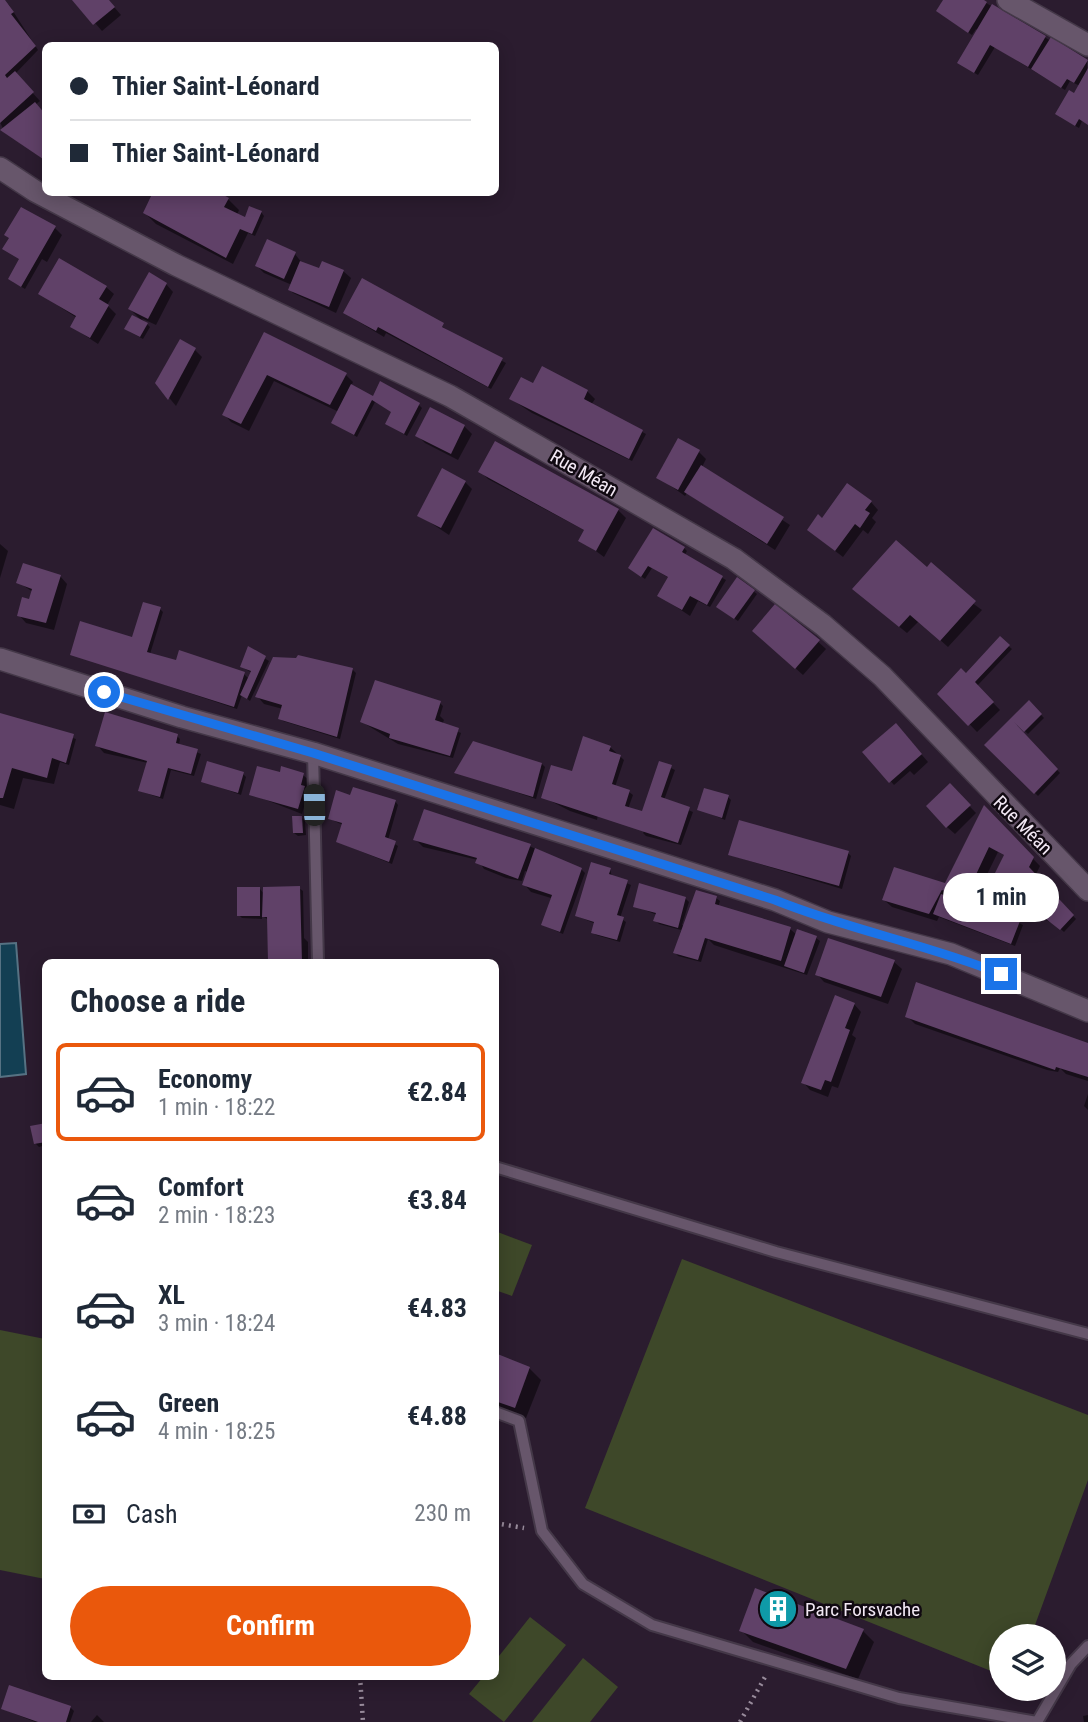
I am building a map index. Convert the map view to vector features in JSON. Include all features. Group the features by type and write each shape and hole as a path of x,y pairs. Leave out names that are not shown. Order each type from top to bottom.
{"street":[{"path":"1008,0 1088,45"},
{"name":"Rue Méan","path":"0,167 42,195"},
{"name":"Rue Méan","path":"45,196 176,265 450,396 734,559 823,625 882,676 1088,890"},
{"path":"0,659 181,717 313,753 775,900 828,922 951,954 1088,1011"}],"lane":[{"path":"313,753 318,959"},
{"path":"499,1168 776,1252 1088,1334"},
{"path":"499,1414 519,1421 542,1531 583,1584 652,1625 899,1698 1037,1722 1071,1664 1088,1646"}],"path":[{"path":"499,1524 542,1531"},
{"path":"740,1722 774,1661"},
{"path":"360,1680 363,1722"}],"green space":[{"path":"499,1233 532,1245 512,1296 499,1291"},
{"path":"682,1259 1088,1415 1088,1480 1035,1624 989,1624 989,1670 585,1508"},
{"path":"0,1330 42,1338 42,1578 0,1570"},
{"path":"530,1617 566,1645 504,1722 469,1694 481,1680 499,1680 499,1656"},
{"path":"583,1658 618,1687 590,1722 532,1722"}],"water":[{"path":"16,943 26,1074 0,1077 0,944"}],"building":[{"path":"0,0 5,0 14,12 11,14 36,46 5,75 7,78 15,71 34,92 0,123"},
{"path":"72,0 109,0 115,7 93,25"},
{"path":"943,0 987,2 968,33 936,11"},
{"path":"992,4 1046,36 1028,67 990,45 974,73 957,63"},
{"path":"1051,37 1088,60 1074,83 1067,79 1061,88 1031,69"},
{"path":"1088,68 1088,125 1079,119 1075,126 1055,114 1069,90 1074,93"},
{"path":"35,102 42,110 42,158 0,130"},
{"path":"151,196 225,196 229,198 224,207 245,217 249,206 262,211 252,234 240,229 226,258 143,213"},
{"path":"21,207 56,226 21,287 8,279 19,259 2,249 9,238 4,235"},
{"path":"267,239 296,252 284,279 255,266"},
{"path":"59,258 107,286 99,299 109,305 90,338 70,327 76,316 38,294"},
{"path":"300,261 319,268 322,261 344,270 329,307 288,290"},
{"path":"149,272 167,283 148,319 128,309"},
{"path":"362,278 444,323 442,327 503,358 488,387 378,327 376,331 343,313"},
{"path":"132,315 148,323 140,337 124,329"},
{"path":"264,332 347,373 330,405 267,375 241,424 222,415"},
{"path":"180,339 196,348 168,400 155,383"},
{"path":"542,366 588,390 584,399 643,430 629,459 509,399 521,377 533,383"},
{"path":"380,381 420,403 404,434 385,424 391,412 372,400 354,435 331,423 351,384 373,396"},
{"path":"430,407 465,425 451,454 415,436"},
{"path":"678,438 700,450 678,490 656,478"},
{"path":"495,441 619,509 596,551 578,541 584,530 478,472"},
{"path":"701,465 784,517 767,544 684,492"},
{"path":"442,468 466,481 441,528 417,516"},
{"path":"847,483 872,501 865,510 870,513 860,528 855,524 835,551 807,530 818,514 822,518"},
{"path":"653,528 685,547 682,552 723,576 707,605 690,596 682,610 657,596 668,577 648,566 641,577 628,568"},
{"path":"896,540 927,567 931,562 976,601 940,641 910,615 899,627 852,589"},
{"path":"23,563 61,575 46,623 17,616 22,597 29,599 32,589 16,583"},
{"path":"737,577 755,590 734,619 716,607"},
{"path":"143,602 161,607 147,652 176,660 179,650 245,672 234,707 70,655 80,621 132,637"},
{"path":"775,604 820,640 795,669 752,631"},
{"path":"1000,636 1010,645 975,682 994,702 968,726 937,694 961,668 966,673"},
{"path":"248,646 266,656 247,699 240,695 251,671 240,667"},
{"path":"298,655 353,668 337,737 278,719 282,705 255,697 273,657 296,658"},
{"path":"375,680 441,701 435,720 459,728 450,756 389,738 390,734 360,722"},
{"path":"1029,700 1042,714 1024,732 1014,722 1058,769 1034,794 984,745"},
{"path":"105,712 178,734 176,743 198,749 191,774 168,768 160,797 138,791 147,761 95,746"},
{"path":"0,713 74,734 66,763 52,758 47,778 12,768 3,798 0,798"},
{"path":"896,723 922,754 889,783 862,752"},
{"path":"583,736 611,746 609,751 621,755 612,784 630,790 625,806 642,811 659,761 672,765 661,797 690,807 678,843 541,798 551,765 572,771"},
{"path":"473,741 542,763 533,797 454,773"},
{"path":"207,761 244,772 238,793 201,782"},
{"path":"257,766 280,772 281,766 304,773 301,785 305,786 298,809 249,795"},
{"path":"950,783 971,805 946,828 926,806"},
{"path":"353,787 396,800 385,837 396,841 389,862 336,842 342,823 328,819 336,790 350,795"},
{"path":"704,788 729,795 722,818 697,810"},
{"path":"984,805 1034,857 1029,867 1074,915 1060,930 1046,919 1012,903 1020,885 1018,884 1006,915 1020,921 1011,944 933,914 941,894 982,909 995,874 1006,878 995,873 1004,855 989,847 964,900 942,890 944,886 929,914 882,900 894,867 945,883"},
{"path":"424,809 531,844 518,879 475,863 477,858 413,840"},
{"path":"292,816 302,816 303,833 293,833"},
{"path":"739,820 849,851 839,886 728,855"},
{"path":"535,848 582,868 560,932 541,925 552,895 522,885"},
{"path":"591,862 611,868 609,874 628,880 617,915 624,917 617,940 591,933 594,922 575,916"},
{"path":"639,883 686,897 678,928 653,921 656,913 633,907"},
{"path":"300,886 302,959 268,959 267,917 262,917 263,887"},
{"path":"237,887 260,887 260,916 237,916"},
{"path":"696,890 717,896 715,904 791,927 781,961 705,938 698,960 673,953"},
{"path":"797,929 817,936 804,973 784,966"},
{"path":"828,938 895,960 881,997 815,975"},
{"path":"916,982 1088,1043 1088,1077 1056,1067 1055,1070 905,1017"},
{"path":"835,995 855,1003 845,1028 850,1030 831,1082 825,1080 821,1090 801,1083"},
{"path":"42,1124 42,1143 34,1144 30,1126"},
{"path":"499,1355 530,1367 515,1408 499,1402"},
{"name":"Parc Forsvache","path":"755,1588 864,1629 846,1669 739,1631"},
{"path":"9,1685 71,1706 66,1722 38,1722 1,1709"}],"place":[{"name":"Parc Forsvache","path":"778,1609"}],"route":[{"path":"104,692 181,717 313,753 504,813 775,900 828,922 951,954 1001,974"}]}
